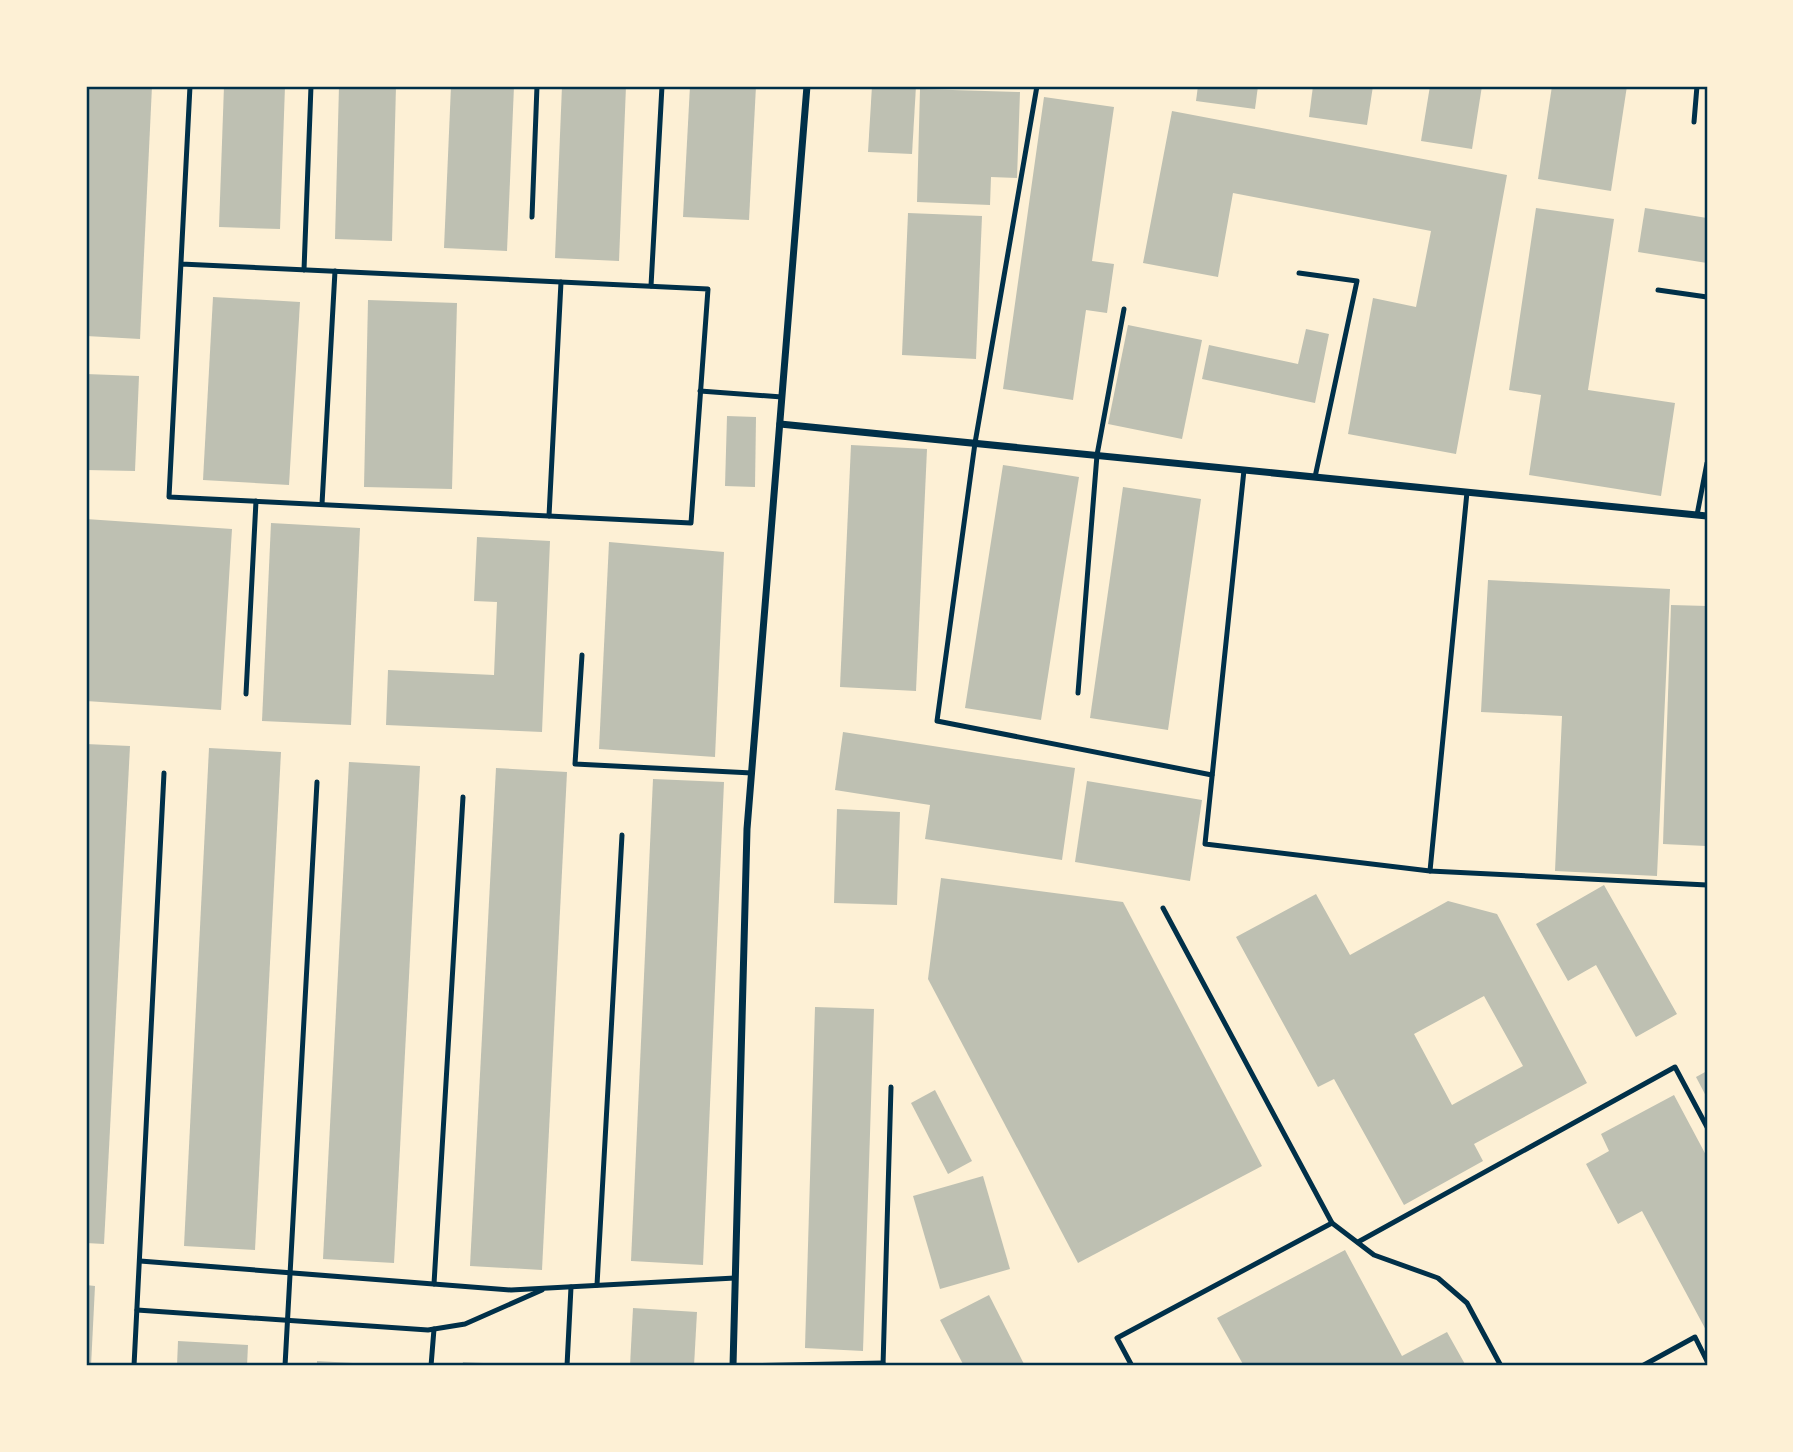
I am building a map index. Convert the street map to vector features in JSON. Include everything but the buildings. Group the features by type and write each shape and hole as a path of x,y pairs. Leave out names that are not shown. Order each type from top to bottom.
{"street":[{"path":"733,1366 747,829 807,86"},
{"path":"780,424 1707,516"}],"lane":[{"path":"181,264 708,289 691,523 169,497 190,86"},
{"path":"304,270 311,86"},
{"path":"532,217 537,86"},
{"path":"651,286 662,86"},
{"path":"1037,86 975,443 937,721 1212,775"},
{"path":"1694,122 1697,86"},
{"path":"322,504 335,271"},
{"path":"1299,274 1357,281 1315,477"},
{"path":"549,516 561,282"},
{"path":"1658,290 1707,297"},
{"path":"1078,693 1097,455 1124,309"},
{"path":"700,391 782,397"},
{"path":"1697,515 1707,463"},
{"path":"1244,470 1205,844 1430,871 1707,885"},
{"path":"1430,871 1467,492"},
{"path":"246,694 256,501"},
{"path":"582,655 575,764 752,773"},
{"path":"134,1366 164,773"},
{"path":"285,1366 317,782"},
{"path":"433,1284 463,797"},
{"path":"597,1286 622,835"},
{"path":"1163,908 1332,1223 1374,1255 1438,1278 1467,1303 1501,1366"},
{"path":"1358,1242 1675,1067 1707,1127"},
{"path":"733,1366 883,1364 891,1087"},
{"path":"1132,1366 1117,1338 1332,1223"},
{"path":"140,1261 511,1290 735,1278"},
{"path":"567,1366 572,1287"},
{"path":"137,1310 434,1329 466,1324 547,1288"},
{"path":"431,1366 434,1329"},
{"path":"1642,1366 1695,1338 1707,1361"}]}
